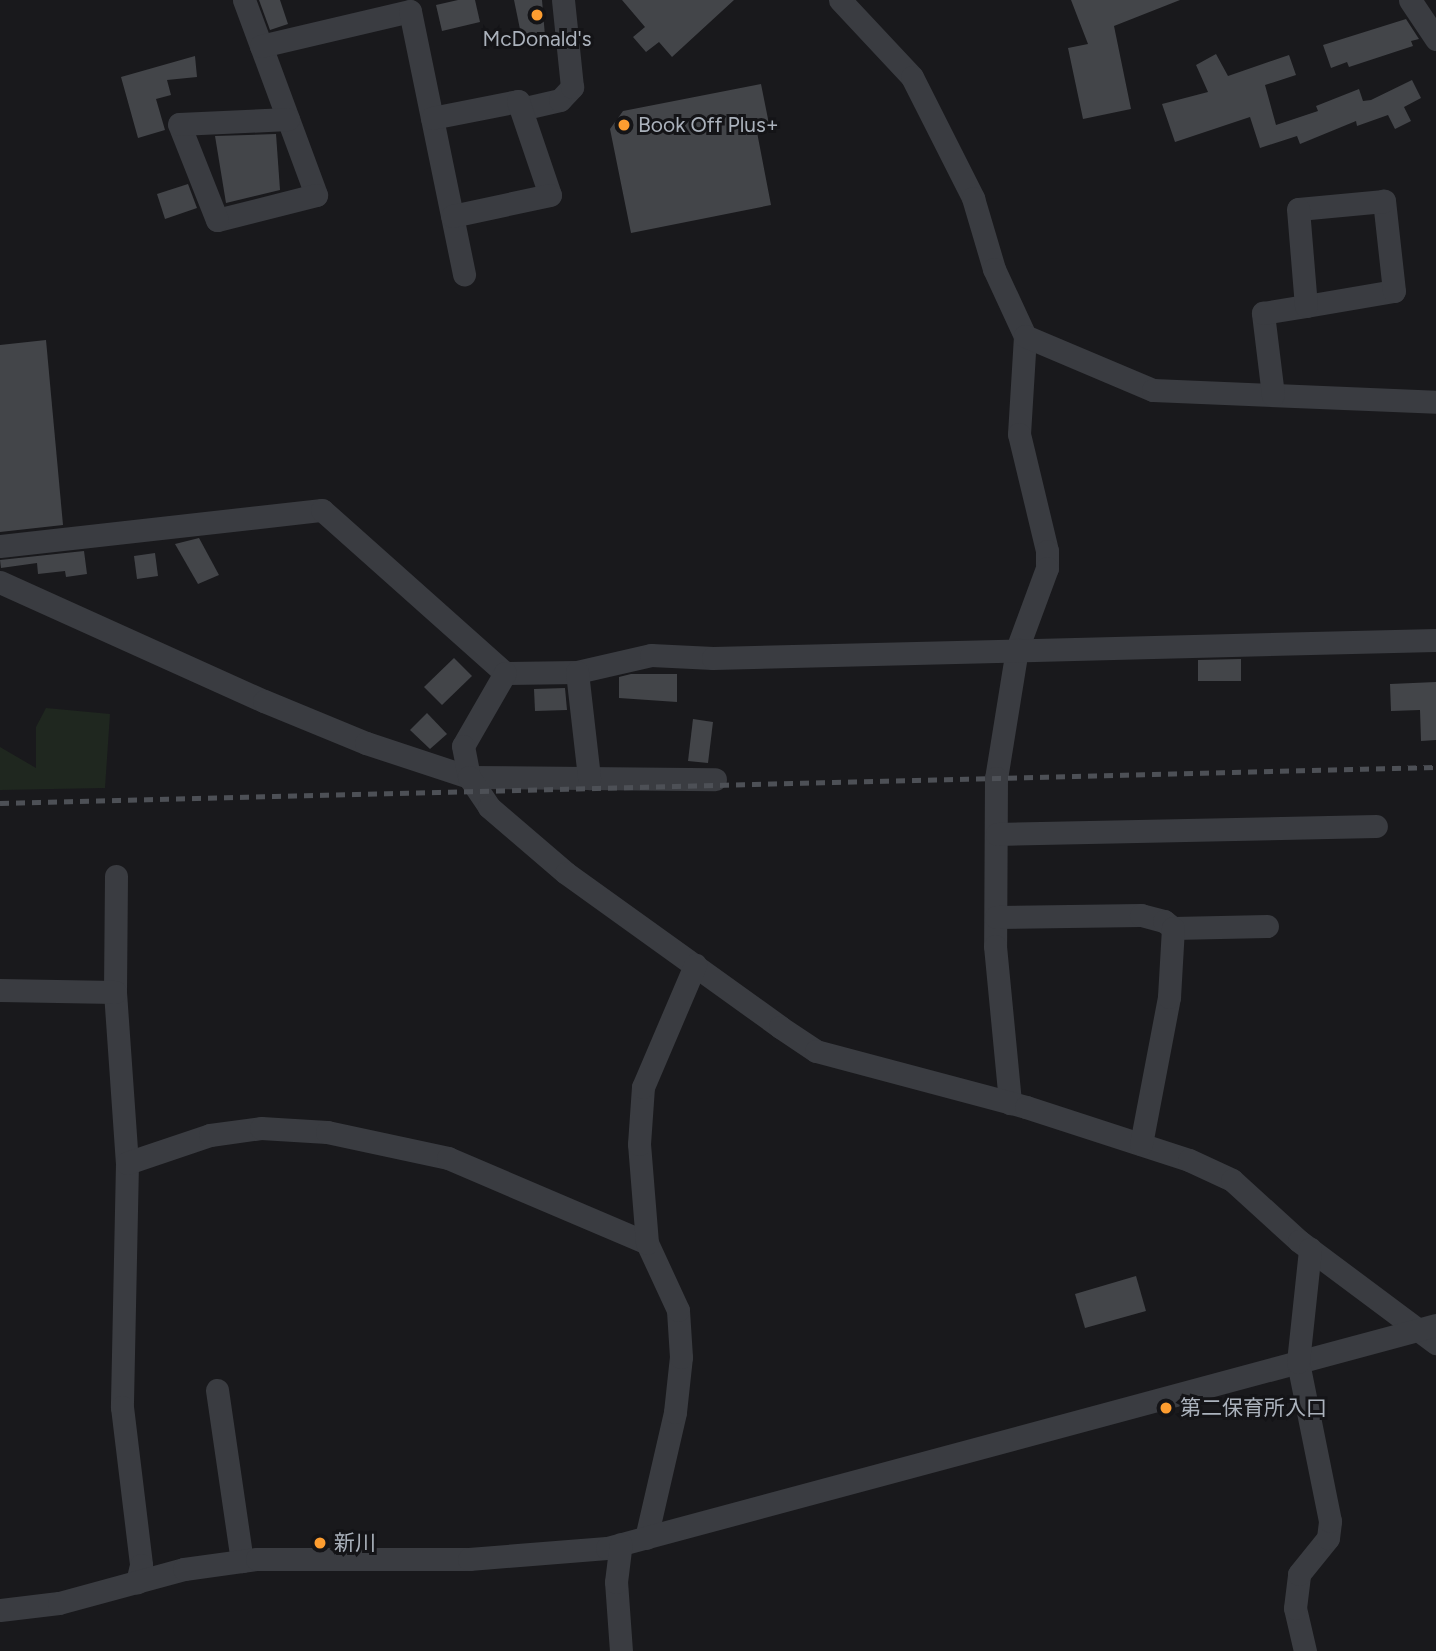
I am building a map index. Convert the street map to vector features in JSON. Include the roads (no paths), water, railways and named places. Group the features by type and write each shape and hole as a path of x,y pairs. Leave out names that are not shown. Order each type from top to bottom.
{"street":[{"path":"244,0 261,47 288,119 316,195 216,220 179,124 288,119"},
{"path":"520,109 560,100 572,87 563,0"},
{"path":"840,0 912,77 973,198 994,269 1025,336 1019,433 1047,551 1047,568 1017,649 996,778 996,917 1010,1103"},
{"path":"1410,0 1436,39"},
{"path":"261,47 410,11 464,275"},
{"path":"432,118 518,101 550,195 452,216"},
{"path":"1273,395 1263,313 1306,306 1394,290 1384,201 1298,209 1306,306"},
{"path":"1025,336 1153,390 1436,402"},
{"path":"0,546 323,510 505,673 577,672 651,655 713,658 1436,640"},
{"path":"0,582 264,701 366,743 469,777 715,779"},
{"path":"577,672 589,778"},
{"path":"505,673 463,746 469,777 489,807 566,873 816,1051 1010,1103 1141,1144 1232,1180 1310,1249 1430,1333"},
{"path":"997,834 1376,825"},
{"path":"116,876 115,992 127,1163 122,1407 141,1564 137,1583"},
{"path":"996,917 1141,915 1164,920 1173,929 1267,926"},
{"path":"1141,1144 1169,997 1173,929"},
{"path":"646,1538 675,1412 681,1357 678,1310 647,1244 639,1144 643,1087 695,965"},
{"path":"0,990 115,992"},
{"path":"127,1163 210,1135 261,1128 327,1132 448,1158 647,1244"},
{"path":"1305,1651 1295,1608 1298,1574 1328,1538 1331,1521 1298,1362 1310,1249"},
{"path":"0,1610 59,1603 184,1569 242,1561 469,1559 621,1544 1298,1362 1430,1333"},
{"path":"217,1390 242,1561"},
{"path":"621,1544 616,1582 621,1651"}],"railway":[{"path":"0,803 1436,767"}],"place":[{"name":"McDonald's","path":"537,15"},
{"name":"Book Off Plus+","path":"624,125"},
{"name":"第二保育所入口","path":"1166,1408"},
{"name":"新川","path":"320,1543"}]}
